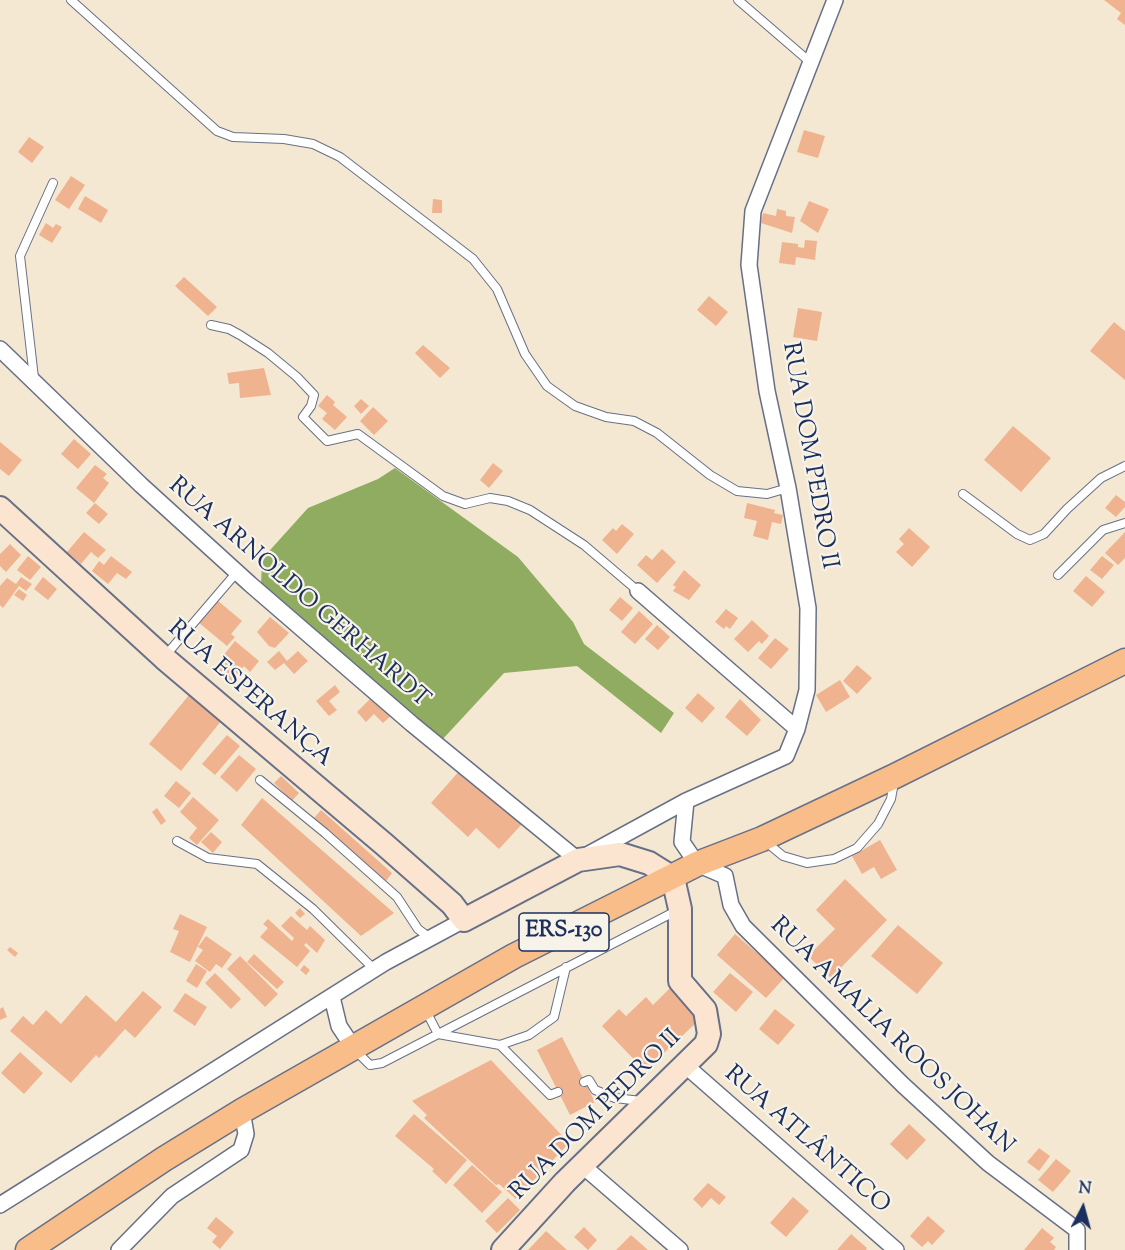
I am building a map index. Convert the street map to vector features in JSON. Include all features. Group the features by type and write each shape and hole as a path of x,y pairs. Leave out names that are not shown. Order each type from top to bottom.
{"main road":[{"name":"ERS-130","path":"28,1250 164,1159 242,1111 514,956 697,864 762,839 895,776 1125,661"}],"street":[{"name":"RUA DOM PEDRO II","path":"578,861 686,801 786,756 797,729 807,690 808,618 788,488 767,391 749,265 753,211 835,0"},
{"name":"RUA ARNOLDO GERHARDT","path":"0,349 237,572 412,724 578,861"},
{"name":"RUA ESPERANÇA","path":"0,508 164,658 452,904 464,920"},
{"path":"638,591 797,729"},
{"path":"686,801 682,842 697,864"},
{"path":"0,1206 375,970 430,938 578,861 620,855 649,863 673,878"},
{"name":"RUA AMALIA ROOS JOHAN","path":"697,864 725,876 731,905 743,926 903,1085 988,1163 1077,1230 1077,1250"},
{"name":"RUA DOM PEDRO II","path":"503,1250 583,1166 706,1044 709,1034 705,1010 680,981 680,909 673,878"},
{"path":"332,997 339,1026 353,1047"},
{"path":"302,1016 323,1016 339,1026"},
{"name":"RUA ATLÂNTICO","path":"686,1066 896,1250"},
{"path":"119,1250 172,1196 241,1150 246,1134 242,1111"},
{"path":"583,1166 680,1250"}],"lane":[{"path":"71,0 217,131 233,137 284,139 313,144 340,157 473,259 497,289 525,354 547,387 575,406 606,417 634,421 657,433 710,475 737,491 767,494 788,488"},
{"path":"738,0 810,62"},
{"path":"34,383 20,256 53,183"},
{"path":"211,325 229,328 268,352 297,377 314,394 311,406 303,417 327,441 358,434 443,496 465,504 490,498 499,499 530,510 584,545 638,591"},
{"path":"963,494 1017,534 1030,540 1044,534 1066,509 1101,478 1125,466"},
{"path":"1058,575 1103,531 1125,523"},
{"path":"164,658 237,572"},
{"path":"762,839 783,856 807,863 834,859 857,848 878,824 891,799 895,776"},
{"path":"260,780 325,833 397,897 418,929 430,938"},
{"path":"177,842 208,858 257,864 313,909 375,970"},
{"path":"353,1047 370,1065 382,1063 680,909"},
{"path":"438,1034 500,1045 529,1035 554,1017 566,967"},
{"path":"423,1007 438,1034"},
{"path":"500,1045 550,1095 558,1092"},
{"path":"584,1082 589,1080 595,1090 615,1098 649,1101"}],"green space":[{"path":"395,468 518,557 573,622 584,644 674,713 661,733 577,666 504,673 441,741 261,586 262,559 308,508 378,479"}],"building":[{"path":"1104,0 1125,0 1125,25 1117,19 1121,13"},
{"path":"804,130 825,136 818,158 797,152"},
{"path":"29,137 44,147 32,163 18,152"},
{"path":"71,176 85,185 69,209 55,200"},
{"path":"85,196 108,210 101,223 78,209"},
{"path":"433,199 442,200 442,213 432,213"},
{"path":"809,201 829,209 818,233 800,221"},
{"path":"777,209 786,211 786,216 795,217 792,233 761,223 763,213 776,216"},
{"path":"46,223 53,228 56,224 62,227 52,243 39,235"},
{"path":"805,240 817,241 815,260 796,257 795,265 779,263 782,242 798,244 798,247 804,248"},
{"path":"184,277 217,307 208,316 175,286"},
{"path":"709,296 728,312 716,326 697,310"},
{"path":"798,308 822,312 817,341 793,337"},
{"path":"1114,322 1125,331 1125,380 1090,351"},
{"path":"423,345 450,368 440,378 415,353"},
{"path":"264,368 271,395 240,398 239,383 229,384 227,373"},
{"path":"327,395 335,402 333,405 347,417 335,430 322,419 327,413 318,406"},
{"path":"361,399 369,406 361,414 354,406"},
{"path":"373,407 388,421 374,435 360,421"},
{"path":"1013,426 1051,458 1021,492 984,460"},
{"path":"74,439 91,454 78,469 61,454"},
{"path":"0,442 22,460 9,476 0,469"},
{"path":"493,463 503,471 489,488 480,480"},
{"path":"95,465 107,474 103,478 109,483 94,503 76,488"},
{"path":"1116,495 1125,502 1125,507 1116,517 1105,508"},
{"path":"95,503 108,514 99,524 86,513"},
{"path":"747,503 775,510 774,513 783,515 781,524 772,522 768,540 753,536 757,521 744,518"},
{"path":"622,524 634,534 617,554 602,540 613,528 616,531"},
{"path":"909,528 930,547 912,567 896,552 904,544 899,539"},
{"path":"84,532 106,550 98,558 91,552 81,564 67,552"},
{"path":"1125,532 1125,558 1118,565 1105,553"},
{"path":"10,544 21,555 6,572 0,566 0,554"},
{"path":"662,549 676,562 657,583 637,565 646,555 652,560"},
{"path":"28,556 41,567 30,580 17,570"},
{"path":"111,556 132,572 126,579 117,573 108,584 92,571 99,561 104,565"},
{"path":"1102,556 1114,565 1102,579 1090,570"},
{"path":"684,570 701,585 689,600 673,591 676,587 673,585"},
{"path":"1086,576 1105,592 1092,607 1073,591"},
{"path":"21,577 32,584 26,591 19,586 3,608 0,605 0,586 7,578 16,584"},
{"path":"43,577 57,589 48,600 34,589"},
{"path":"19,589 27,595 23,601 14,595"},
{"path":"620,597 633,608 622,621 609,610"},
{"path":"217,600 242,621 231,634 235,637 227,646 198,622"},
{"path":"726,609 738,618 730,629 726,626 724,629 715,622"},
{"path":"639,611 653,624 635,644 621,632"},
{"path":"270,617 289,633 275,648 269,646 257,632"},
{"path":"752,620 769,636 762,644 759,641 748,652 734,639"},
{"path":"657,625 670,637 658,650 645,639"},
{"path":"775,638 789,649 771,669 758,658"},
{"path":"235,641 259,661 250,672 244,666 230,683 213,668"},
{"path":"279,651 287,661 298,651 308,661 294,674 284,663 275,670 267,662"},
{"path":"857,665 872,678 857,694 843,681"},
{"path":"840,680 850,697 826,712 816,695"},
{"path":"335,685 340,692 329,701 337,710 329,716 316,701"},
{"path":"698,693 715,708 702,723 685,708"},
{"path":"189,695 221,721 181,771 149,744"},
{"path":"374,695 393,714 383,723 374,714 366,722 357,712"},
{"path":"740,699 761,720 747,736 725,717"},
{"path":"227,735 240,746 215,775 202,764"},
{"path":"239,755 256,769 237,792 220,777"},
{"path":"461,769 522,824 499,849 476,828 468,837 431,803"},
{"path":"281,776 299,793 292,801 274,783"},
{"path":"176,781 191,793 179,808 164,796"},
{"path":"193,797 219,820 197,845 189,838 197,828 180,812"},
{"path":"262,798 394,913 361,936 241,825"},
{"path":"157,808 166,821 161,825 152,812"},
{"path":"321,810 392,873 386,881 314,818"},
{"path":"211,832 222,842 213,853 201,842"},
{"path":"880,840 897,870 881,879 874,867 862,874 852,856"},
{"path":"845,879 887,920 831,978 808,956 835,929 816,910"},
{"path":"300,908 305,914 300,918 295,913"},
{"path":"180,914 207,927 190,962 170,952 179,931 173,929"},
{"path":"291,916 307,930 310,926 325,940 317,953 306,943 304,945 310,951 297,967 260,937 268,928 263,924 268,919 292,941 294,938 281,926"},
{"path":"898,925 943,963 917,994 871,956"},
{"path":"735,934 785,977 766,998 717,955"},
{"path":"206,936 232,954 222,968 216,964 210,972 195,961 203,950 198,947"},
{"path":"10,947 18,953 15,957 7,950"},
{"path":"254,954 284,982 277,989 247,962"},
{"path":"240,956 278,994 265,1007 227,969"},
{"path":"196,964 207,971 197,988 186,981"},
{"path":"304,965 310,970 306,975 300,970"},
{"path":"215,973 241,999 231,1009 205,983"},
{"path":"730,973 753,992 736,1012 713,992"},
{"path":"670,988 700,1019 645,1071 602,1026 619,1009 626,1016 646,997 653,1005"},
{"path":"143,991 162,1007 135,1038 125,1029 99,1058 96,1055 71,1083 10,1031 23,1016 33,1025 46,1010 61,1024 86,995 116,1022"},
{"path":"185,993 207,1007 195,1026 173,1011"},
{"path":"3,1007 7,1017 0,1020 0,1009"},
{"path":"775,1009 795,1025 778,1045 759,1029"},
{"path":"562,1037 595,1102 570,1115 537,1050"},
{"path":"20,1052 43,1073 24,1094 1,1073"},
{"path":"491,1060 569,1143 516,1199 499,1184 496,1185 424,1118 427,1115 412,1101"},
{"path":"414,1114 467,1160 446,1184 432,1171 434,1169 395,1136"},
{"path":"909,1124 926,1140 907,1160 890,1144"},
{"path":"1039,1148 1050,1156 1039,1171 1027,1162"},
{"path":"1056,1159 1071,1171 1053,1192 1038,1180"},
{"path":"472,1165 502,1192 482,1213 453,1185"},
{"path":"708,1183 726,1197 719,1205 711,1198 702,1208 693,1199"},
{"path":"793,1197 809,1211 786,1237 770,1223"},
{"path":"508,1198 520,1210 497,1233 485,1221"},
{"path":"928,1216 945,1231 932,1245 928,1241 922,1247 910,1236"},
{"path":"216,1217 234,1232 220,1249 212,1242 217,1236 207,1228"},
{"path":"584,1227 597,1240 588,1250 574,1237"},
{"path":"1042,1228 1054,1238 1050,1242 1056,1247 1054,1250 1024,1250"},
{"path":"546,1231 567,1250 528,1250"},
{"path":"851,1234 867,1248 866,1250 837,1250"},
{"path":"631,1235 648,1250 616,1250"}]}
